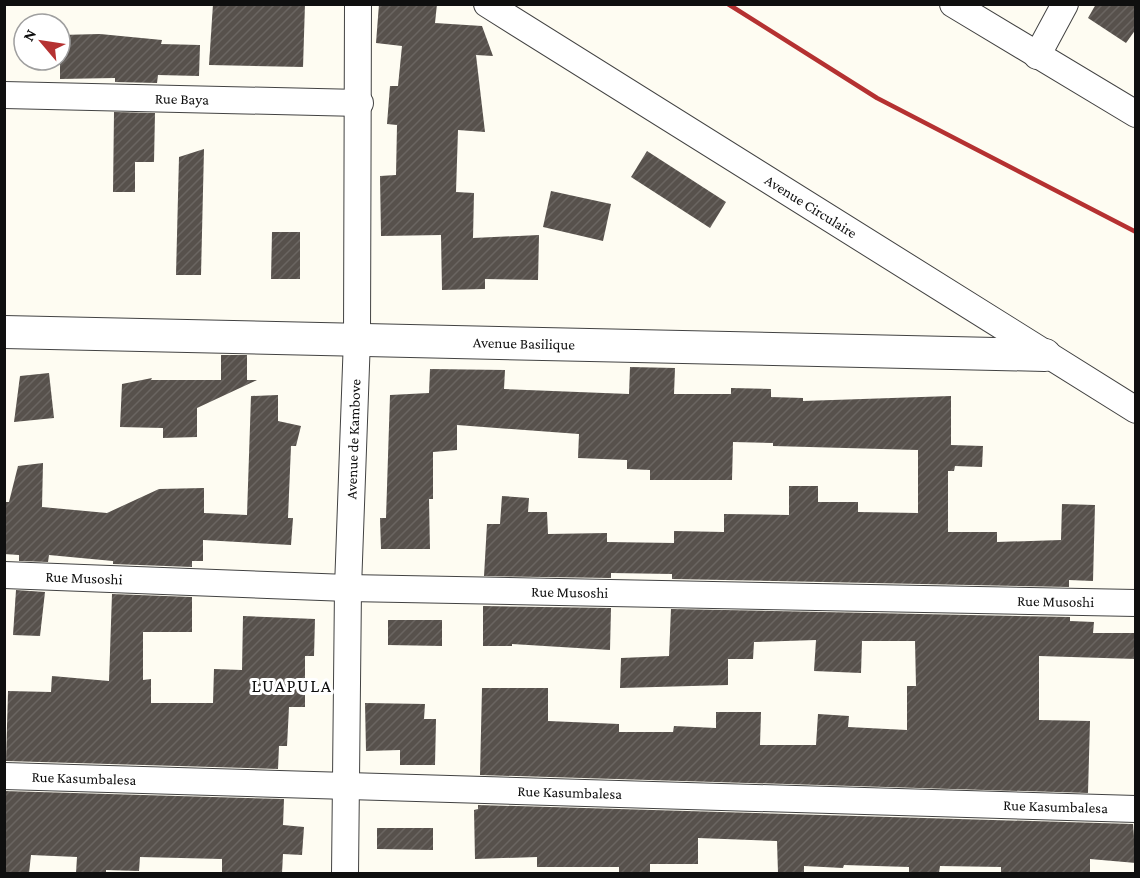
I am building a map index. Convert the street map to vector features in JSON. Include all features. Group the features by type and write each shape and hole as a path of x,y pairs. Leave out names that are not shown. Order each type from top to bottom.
{"street":[{"name":"Avenue de Kambove","path":"345,873 348,588 357,338 360,103 358,4"},
{"name":"Avenue Circulaire","path":"487,4 1136,410"},
{"path":"953,4 1136,114"},
{"path":"1037,56 1065,4"},
{"name":"Rue Baya","path":"4,94 360,103"},
{"name":"Avenue Basilique","path":"4,332 1045,355"},
{"name":"Rue Musoshi","path":"4,575 348,588 1136,603"},
{"name":"Rue Kasumbalesa","path":"4,776 347,784 1136,809"}],"building":[{"path":"213,4 305,4 303,67 209,65"},
{"path":"379,4 437,4 435,23 482,26 493,56 476,55 485,132 458,130 456,192 474,193 473,238 539,235 538,280 485,279 485,289 442,290 441,235 381,236 380,176 396,175 397,125 387,124 390,86 398,86 402,46 376,43"},
{"path":"1096,4 1136,4 1136,29 1126,43 1088,18"},
{"path":"100,34 162,40 161,44 200,45 199,76 158,75 157,83 115,82 115,78 60,79 60,72 72,72 72,35"},
{"path":"114,112 155,113 154,162 135,162 135,192 113,192"},
{"path":"204,149 201,275 176,275 179,157"},
{"path":"647,151 726,202 710,228 631,177"},
{"path":"551,191 611,204 603,241 543,227"},
{"path":"272,232 300,232 300,279 271,279"},
{"path":"221,355 247,355 247,380 257,380 197,408 197,437 163,438 163,428 120,427 122,384 152,378 151,380 221,380"},
{"path":"630,367 675,368 674,394 731,394 731,388 771,389 771,397 803,398 803,401 951,396 951,445 983,446 982,467 955,466 954,471 948,471 948,532 997,532 997,542 1061,540 1062,504 1095,505 1093,581 1069,580 1069,587 672,579 672,574 611,573 611,578 484,576 487,524 500,524 502,496 529,498 528,512 547,512 548,534 607,533 607,542 674,543 674,531 724,532 724,514 789,515 789,486 818,486 818,502 858,502 858,512 918,513 918,450 773,446 773,443 733,442 732,480 650,480 650,470 627,469 627,460 578,458 579,434 457,425 457,450 433,452 433,499 429,499 430,549 381,549 380,518 386,518 390,395 429,393 430,369 505,370 504,389 629,394"},
{"path":"49,373 54,418 14,422 20,376"},
{"path":"278,395 278,421 301,426 296,446 291,446 288,518 293,518 291,545 203,540 203,561 192,561 192,567 113,564 113,561 49,555 48,562 19,561 19,555 4,554 4,502 9,502 18,466 43,463 42,507 107,513 159,489 204,488 204,513 247,515 251,396"},
{"path":"16,590 45,592 40,636 13,635"},
{"path":"112,594 192,597 192,632 143,632 143,680 151,679 151,703 213,703 214,669 242,670 243,616 315,619 314,656 305,656 305,707 289,707 287,746 279,746 278,769 6,761 8,691 51,692 52,676 109,681"},
{"path":"483,606 611,608 610,650 512,644 512,646 483,646"},
{"path":"671,609 1070,617 1070,621 1094,622 1093,633 1136,633 1136,659 1039,656 1039,720 1090,721 1088,793 480,775 482,688 548,688 548,721 619,724 619,732 673,732 674,726 716,728 716,712 761,712 760,745 816,745 818,714 849,716 848,727 907,730 907,686 916,686 915,641 862,641 861,673 814,671 816,640 754,642 753,659 728,659 728,685 620,688 621,658 669,656"},
{"path":"388,620 442,620 442,646 388,645"},
{"path":"365,703 425,704 424,719 436,719 435,765 400,765 400,750 366,751"},
{"path":"4,791 284,799 283,825 304,827 302,855 283,854 282,873 222,873 222,859 140,857 139,871 106,870 106,873 76,873 77,857 31,855 29,873 4,873"},
{"path":"478,805 1133,824 1136,863 1090,859 1090,873 1001,873 1001,867 940,866 939,873 909,873 909,867 844,865 843,868 804,866 804,873 778,873 777,841 698,838 698,864 650,864 650,873 619,873 619,867 537,867 537,857 475,859 474,810 478,809"},
{"path":"377,828 433,828 433,850 377,849"}],"railway":[{"path":"728,4 877,98 1136,232"}],"district":[{"name":"LUAPULA","path":"292,686"}]}
